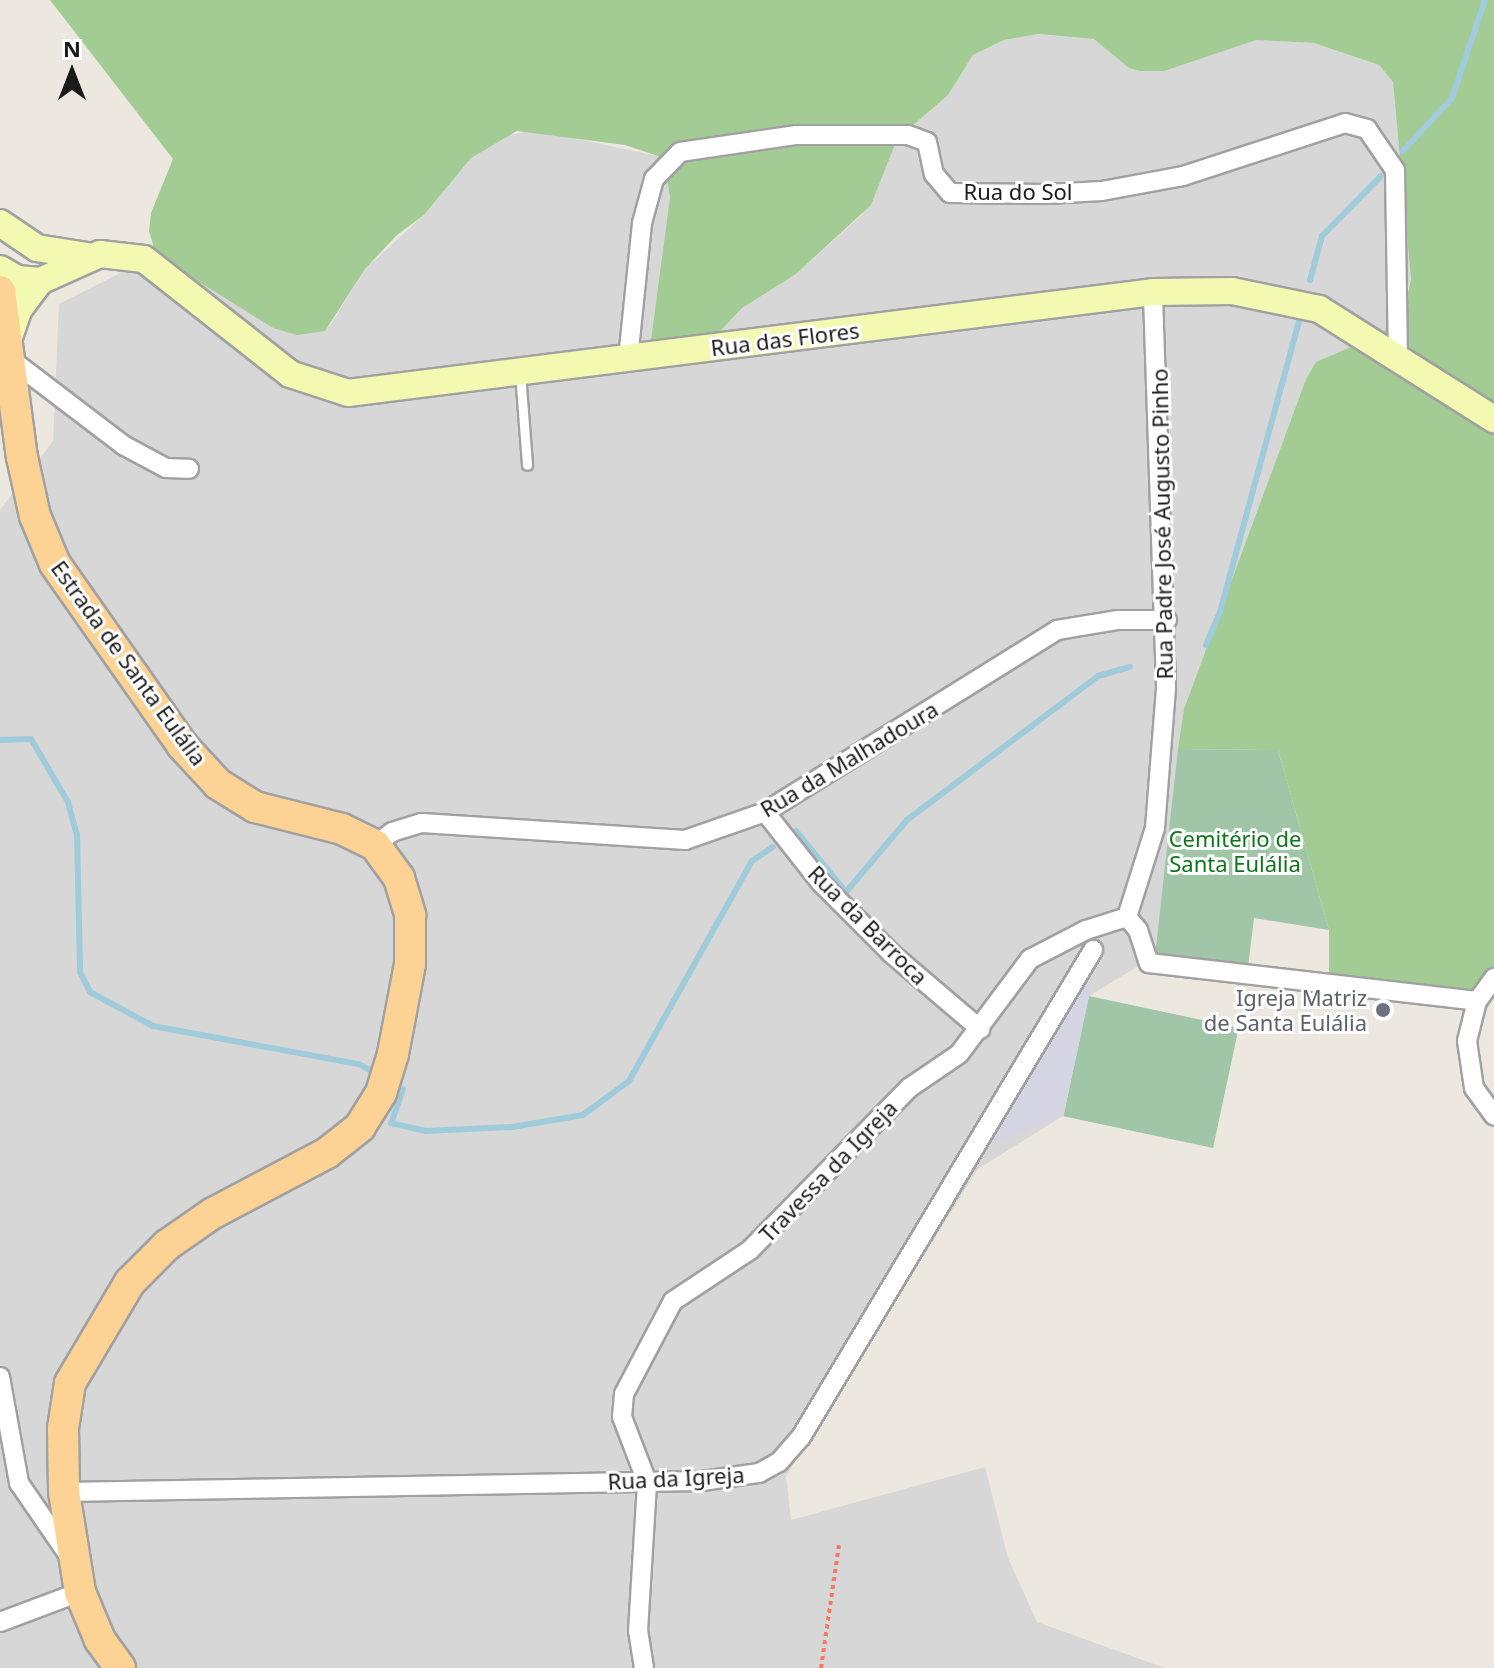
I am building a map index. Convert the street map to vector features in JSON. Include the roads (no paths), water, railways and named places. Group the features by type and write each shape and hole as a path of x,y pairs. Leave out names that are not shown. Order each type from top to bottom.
{"main road":[{"name":"Estrada de Santa Eulália","path":"0,291 35,516 55,564 182,745 218,784 255,807 342,829 375,845 399,878 410,915 410,964 381,1093 360,1127 327,1153 213,1213 167,1245 130,1282 70,1383 63,1428 64,1492 78,1579 100,1640 120,1668"}],"street":[{"name":"Rua do Sol","path":"628,359 642,223 654,179 680,152 797,135 908,135 927,142 934,174 950,193 1061,193 1183,176 1345,123 1367,129 1395,170 1398,355"},
{"path":"0,223 37,248"},
{"path":"37,248 0,266 17,279 40,281"},
{"name":"Rua das Flores","path":"37,248 87,256 144,259 279,366 321,387 374,392 1153,292 1232,291 1319,309 1398,355 1494,419"},
{"path":"87,256 40,281 19,309 8,350 123,445 166,468 189,469"},
{"name":"Rua Padre José Augusto Pinho","path":"1127,917 1155,828 1167,620 1153,292"},
{"name":"Rua da Malhadoura","path":"375,845 403,827 422,823 685,840 765,812 1057,630 1118,620 1167,620"},
{"name":"Rua da Barroca","path":"765,812 831,893 892,954 980,1029"},
{"path":"1127,917 1138,930 1149,963 1477,1001"},
{"name":"Travessa da Igreja","path":"647,1482 622,1417 624,1394 673,1301 750,1250 909,1088 959,1054 1030,959 1086,930 1127,917"},
{"name":"Rua da Igreja","path":"64,1492 647,1482 759,1473 779,1462 801,1437 1093,950"},
{"path":"1494,978 1477,1001 1467,1041 1474,1088 1494,1116"},
{"path":"0,1377 19,1483 78,1579 0,1622"},
{"path":"644,1668 638,1631 647,1482"}],"lane":[{"path":"520,373 527,465"}],"waterway":[{"path":"1403,151 1452,98 1485,0"},
{"path":"1310,280 1322,236 1381,176"},
{"path":"1206,645 1220,612 1300,318"},
{"path":"796,831 846,892 907,820 1098,676 1130,667"},
{"path":"0,740 31,739 68,802 77,835 80,972 90,992 153,1026 359,1064 370,1070"},
{"path":"403,1089 391,1123 426,1131 512,1127 583,1115 629,1081 752,861 773,847"}],"place":[{"name":"Igreja Matriz de Santa Eulália","path":"1383,1010"}],"park label":[{"name":"Cemitério de Santa Eulália","path":"1235,850"}]}
